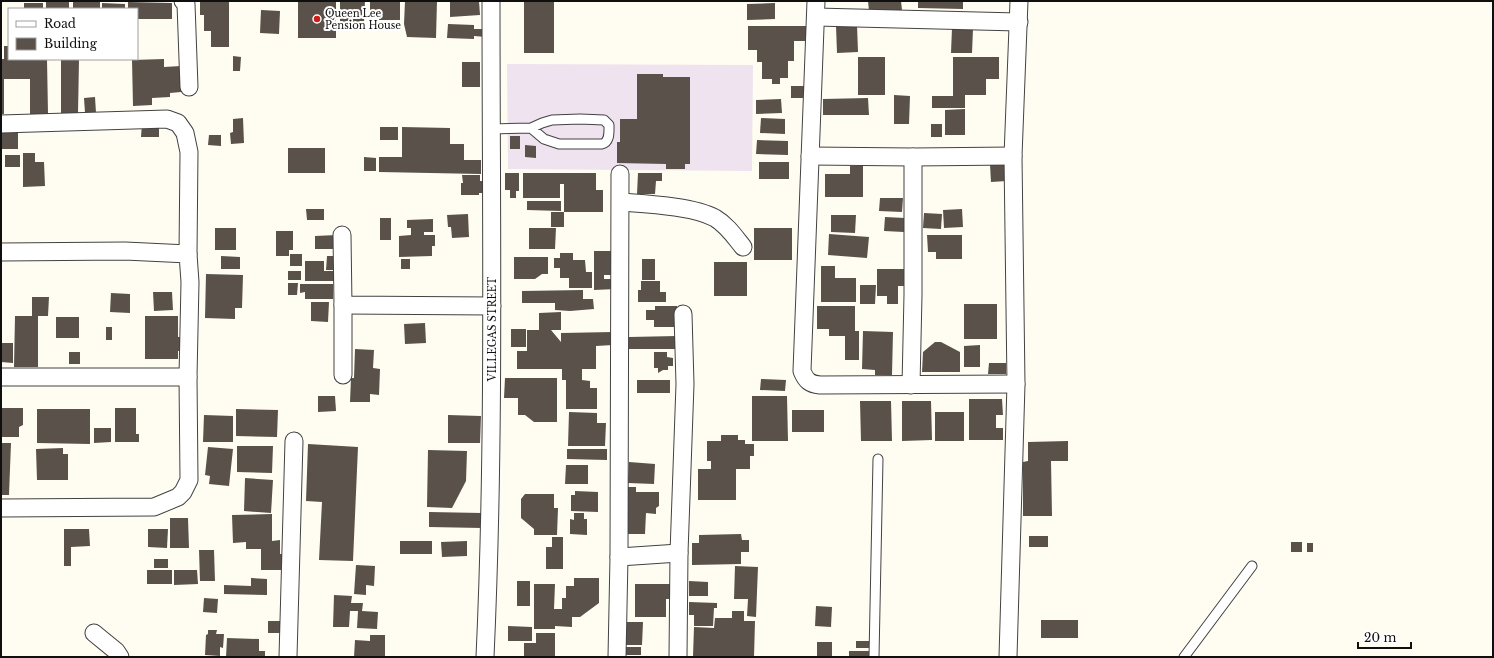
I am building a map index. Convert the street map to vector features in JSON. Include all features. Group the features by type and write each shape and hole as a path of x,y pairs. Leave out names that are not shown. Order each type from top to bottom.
{"street":[{"path":"183,1 186,4 189,87"},
{"name":"VILLEGAS STREET","path":"485,657 489,560 492,306 491,1"},
{"path":"1008,657 1016,384 1013,156 1019,1"},
{"path":"1016,384 820,385 813,384 805,378 802,371 816,9 1019,22"},
{"path":"1,124 167,120 178,123 185,133 189,152 188,254 190,282 188,377 189,480 183,492 178,497 154,507 1,508"},
{"path":"810,156 1013,156"},
{"path":"911,385 913,295 913,157"},
{"path":"617,657 619,557 620,174"},
{"path":"621,202 673,207 702,213 715,218 726,227 743,247"},
{"path":"342,235 343,375"},
{"path":"1,252 125,251 188,254"},
{"path":"343,305 492,306"},
{"path":"678,657 679,553 685,384 683,314"},
{"path":"1,377 188,377"},
{"path":"288,657 294,441"},
{"path":"619,557 679,553"},
{"path":"94,633 116,651 120,657"}],"lane":[{"path":"491,128 531,128 552,120 604,120 609,125 609,134 607,141 602,144 559,144 544,139 531,128"},
{"path":"874,657 878,459"},
{"path":"1184,657 1252,566"}],"shaded area":[{"path":"507,64 753,65 752,171 508,169"}],"building":[{"path":"46,1 69,1 69,8 46,8"},
{"path":"73,1 100,1 100,8 73,8"},
{"path":"200,1 229,1 229,47 211,47 211,31 204,31 204,15 200,15"},
{"name":"Queen Lee Pension House","path":"298,1 336,1 336,38 298,38"},
{"path":"340,1 365,1 364,22 340,23"},
{"path":"370,1 400,1 400,20 370,20"},
{"path":"405,1 437,1 436,38 407,37 404,24"},
{"path":"450,1 479,1 480,15 450,17"},
{"path":"524,1 554,1 554,53 524,53"},
{"path":"868,1 901,1 902,10 869,11"},
{"path":"918,1 963,1 963,9 918,8"},
{"path":"128,2 172,3 172,19 138,19 138,8 128,8"},
{"path":"24,3 43,3 43,8 24,8"},
{"path":"102,3 125,4 125,8 102,8"},
{"path":"775,3 775,19 747,20 747,4"},
{"path":"261,10 280,11 279,34 260,33"},
{"path":"448,24 474,25 474,29 486,29 486,37 474,36 474,39 447,38"},
{"path":"857,25 858,52 837,53 836,26"},
{"path":"748,26 809,26 809,41 794,41 794,61 788,61 788,78 780,78 780,84 772,84 772,79 762,79 762,62 757,62 757,50 748,50"},
{"path":"952,28 973,29 972,53 951,53"},
{"path":"4,46 8,46 8,60 47,60 48,114 30,114 30,79 4,79 4,114 1,114 1,59 4,59"},
{"path":"233,56 241,57 240,71 233,71"},
{"path":"858,57 885,57 885,95 858,95"},
{"path":"953,57 999,57 999,79 986,79 986,95 965,95 965,108 932,108 932,96 953,96"},
{"path":"164,59 164,67 181,66 181,92 170,93 170,97 152,98 152,105 133,106 132,60"},
{"path":"61,60 79,60 78,114 61,114"},
{"path":"462,62 480,62 480,87 462,87"},
{"path":"637,74 663,74 663,77 690,77 690,164 685,164 685,169 666,169 666,164 617,163 617,142 620,142 620,119 637,119"},
{"path":"791,86 805,86 805,98 791,98"},
{"path":"894,95 910,96 909,124 894,124"},
{"path":"95,97 96,113 85,113 84,98"},
{"path":"868,98 869,115 823,115 823,99"},
{"path":"781,99 782,113 756,114 756,100"},
{"path":"965,109 965,135 945,135 945,110"},
{"path":"243,118 244,143 231,144 230,133 233,132 233,119"},
{"path":"761,118 785,119 785,134 760,133"},
{"path":"142,124 159,125 159,137 141,137"},
{"path":"931,124 942,124 942,137 931,137"},
{"path":"380,127 398,127 398,140 380,140"},
{"path":"402,127 450,128 450,144 464,144 464,160 481,160 481,174 379,172 379,157 402,157"},
{"path":"1,131 18,131 18,149 1,149"},
{"path":"209,135 221,135 221,146 208,145"},
{"path":"510,136 520,136 520,149 510,149"},
{"path":"757,140 788,141 788,155 756,154"},
{"path":"525,145 536,146 536,158 525,157"},
{"path":"288,148 325,148 325,173 288,173"},
{"path":"23,153 35,153 35,162 44,162 45,186 23,187"},
{"path":"5,155 20,155 20,167 5,167"},
{"path":"364,157 376,158 376,171 364,171"},
{"path":"759,162 789,162 789,179 759,179"},
{"path":"990,165 1008,165 1007,181 991,182"},
{"path":"850,166 863,166 863,197 825,197 825,174 850,174"},
{"path":"505,173 519,173 519,191 516,191 516,198 510,198 510,190 505,190"},
{"path":"523,173 596,173 596,190 603,190 603,212 564,212 564,184 560,184 560,198 523,198"},
{"path":"638,173 662,173 662,181 656,181 655,194 637,194"},
{"path":"462,175 480,175 480,181 485,181 484,193 479,193 479,195 461,195 461,183 463,183"},
{"path":"880,198 903,198 902,212 879,211"},
{"path":"527,201 561,201 561,211 527,210"},
{"path":"306,209 324,209 324,220 307,220"},
{"path":"962,209 963,227 944,228 943,210"},
{"path":"551,212 564,212 564,227 551,227"},
{"path":"924,213 942,214 941,229 923,228"},
{"path":"468,214 469,237 452,238 451,227 448,227 447,215"},
{"path":"831,215 856,215 855,233 831,232"},
{"path":"885,217 905,218 904,232 884,231"},
{"path":"380,218 391,218 391,240 380,240"},
{"path":"433,219 433,232 424,232 424,235 435,235 435,246 432,246 432,256 399,257 399,236 411,235 411,228 407,228 407,220"},
{"path":"215,228 236,228 236,250 215,250"},
{"path":"529,228 556,228 555,249 529,249"},
{"path":"754,228 792,228 792,260 754,260"},
{"path":"276,231 293,231 293,250 289,250 289,256 276,256"},
{"path":"829,234 869,237 867,258 828,255"},
{"path":"337,235 338,249 315,249 315,236"},
{"path":"927,235 962,235 962,259 936,259 936,252 928,252"},
{"path":"594,251 615,251 615,275 604,275 604,279 615,279 616,289 594,290"},
{"path":"560,253 573,253 573,260 585,260 586,272 592,272 592,288 569,288 569,278 560,278 560,268 554,268 554,258 560,258"},
{"path":"290,254 302,254 302,266 290,266"},
{"path":"221,256 240,257 240,269 221,269"},
{"path":"327,256 342,256 342,270 326,270"},
{"path":"514,257 548,257 548,274 542,274 535,279 514,279"},
{"path":"401,259 410,259 410,269 401,269"},
{"path":"642,259 655,259 655,280 642,280"},
{"path":"305,261 324,261 324,271 334,271 334,281 305,281"},
{"path":"714,262 747,262 747,296 714,296"},
{"path":"821,266 835,266 835,278 856,278 856,302 821,302"},
{"path":"877,269 904,269 904,286 898,286 898,304 887,304 887,296 877,296"},
{"path":"288,271 301,271 301,280 288,280"},
{"path":"206,274 243,275 242,308 235,308 235,319 205,318"},
{"path":"641,281 660,281 660,292 666,292 666,302 638,302 638,290 641,290"},
{"path":"288,283 298,283 297,295 288,295"},
{"path":"300,284 333,284 333,299 305,299 305,292 300,293"},
{"path":"860,285 876,285 875,304 860,304"},
{"path":"583,290 583,299 593,299 594,309 570,311 555,310 555,303 522,303 522,291"},
{"path":"153,292 172,292 173,310 154,311"},
{"path":"111,293 130,294 130,313 110,312"},
{"path":"32,297 49,297 48,316 38,316 38,367 14,367 15,316 32,316"},
{"path":"311,302 329,302 328,322 311,321"},
{"path":"964,304 997,304 997,339 964,339"},
{"path":"655,306 677,306 677,327 654,327 654,320 646,320 646,310 655,310"},
{"path":"817,306 855,306 855,331 859,331 859,360 845,360 845,336 829,336 829,329 817,329"},
{"path":"561,312 561,330 551,330 561,342 561,333 613,332 613,345 596,346 596,369 582,369 582,380 590,381 590,388 597,388 597,409 566,409 566,380 562,380 562,369 517,369 517,351 527,351 527,330 539,330 539,313"},
{"path":"145,316 178,316 178,337 183,337 183,351 178,351 178,359 145,359"},
{"path":"56,317 79,317 79,338 56,338"},
{"path":"425,323 426,343 405,344 404,324"},
{"path":"106,327 112,327 112,340 106,340"},
{"path":"511,329 526,329 526,347 511,347"},
{"path":"863,331 893,332 892,375 875,375 875,370 862,369"},
{"path":"677,336 677,349 629,349 629,337"},
{"path":"935,342 941,342 960,352 960,372 922,372 923,352"},
{"path":"1,343 13,343 13,363 1,362"},
{"path":"980,345 980,367 964,367 964,346"},
{"path":"355,349 374,350 373,368 380,369 379,395 370,394 370,402 350,402 351,378 354,378"},
{"path":"69,352 80,352 80,364 69,364"},
{"path":"654,352 667,352 667,357 673,358 673,366 668,366 668,370 663,370 658,373 658,368 654,368"},
{"path":"989,363 1006,363 1006,374 988,374"},
{"path":"505,378 557,378 557,422 534,422 525,415 518,415 518,398 504,398"},
{"path":"761,379 786,380 785,391 760,390"},
{"path":"637,380 670,380 670,393 637,393"},
{"path":"318,396 335,396 336,411 318,412"},
{"path":"752,396 787,396 788,441 752,441"},
{"path":"969,399 1002,399 1003,415 996,415 996,428 1003,428 1003,440 969,440"},
{"path":"860,401 891,401 892,441 861,441"},
{"path":"902,401 931,401 932,440 902,441"},
{"path":"1,408 23,408 23,425 19,427 19,437 1,437"},
{"path":"115,408 136,408 136,434 139,434 139,442 115,442"},
{"path":"37,409 90,409 90,444 37,443"},
{"path":"236,409 278,410 277,437 236,436"},
{"path":"792,410 824,410 824,432 792,432"},
{"path":"569,412 597,413 597,423 606,423 605,446 568,446"},
{"path":"935,412 964,412 964,441 935,441"},
{"path":"204,415 233,416 233,442 203,442"},
{"path":"448,415 481,416 480,443 448,443"},
{"path":"94,428 111,428 111,442 94,443"},
{"path":"721,435 738,435 738,440 745,440 745,444 754,444 754,456 750,456 750,469 736,469 736,500 698,500 698,469 711,469 711,461 707,461 707,441 721,441"},
{"path":"1068,441 1068,461 1051,461 1052,516 1023,516 1023,462 1028,461 1028,442"},
{"path":"1,443 11,443 9,495 1,495"},
{"path":"308,444 358,447 353,561 319,560 322,502 306,501"},
{"path":"237,446 273,446 272,473 237,472"},
{"path":"208,447 233,449 229,486 209,484 210,476 205,475"},
{"path":"63,448 63,454 68,454 68,480 37,480 36,449"},
{"path":"567,449 607,449 607,460 567,459"},
{"path":"428,450 467,451 466,481 452,508 427,507"},
{"path":"629,462 655,464 654,484 628,483"},
{"path":"566,465 588,465 588,484 565,484"},
{"path":"245,478 273,480 271,513 244,511"},
{"path":"627,487 636,487 636,492 659,492 659,506 656,508 656,514 646,513 645,534 626,534"},
{"path":"575,491 598,492 598,512 571,511 571,495 575,495"},
{"path":"525,494 554,494 554,508 558,508 557,535 534,535 534,529 521,518 521,499"},
{"path":"429,512 482,513 482,528 429,527"},
{"path":"574,513 584,513 584,519 587,519 587,535 570,534 570,519 574,520"},
{"path":"272,514 272,541 280,540 280,554 282,554 283,570 261,570 261,549 246,549 246,542 233,543 232,515"},
{"path":"170,518 188,518 189,548 170,548"},
{"path":"64,529 89,529 90,546 71,547 71,566 64,566"},
{"path":"148,529 168,529 167,548 148,547"},
{"path":"741,534 742,540 749,540 749,552 741,552 741,564 692,565 692,543 699,543 699,535"},
{"path":"1029,536 1048,536 1048,547 1029,547"},
{"path":"552,537 563,537 563,569 546,569 546,547 552,547"},
{"path":"400,541 432,541 432,554 400,554"},
{"path":"467,541 467,556 442,557 441,542"},
{"path":"1291,542 1302,542 1302,552 1291,552"},
{"path":"1307,543 1313,543 1313,552 1307,552"},
{"path":"199,550 214,550 215,581 200,581"},
{"path":"154,559 168,559 168,568 154,568"},
{"path":"356,565 375,566 374,586 366,585 366,595 354,594"},
{"path":"735,566 758,567 756,617 747,616 748,599 734,599"},
{"path":"147,570 172,570 172,584 147,584"},
{"path":"174,570 197,570 198,584 174,585"},
{"path":"251,578 267,579 267,595 224,594 224,585 251,586"},
{"path":"574,578 599,578 599,603 580,617 572,617 572,627 555,626 555,629 534,629 534,584 555,584 554,609 562,609 562,598 566,598 566,586 574,586"},
{"path":"517,581 530,581 530,606 517,606"},
{"path":"689,581 708,582 708,596 689,596"},
{"path":"635,584 671,584 670,599 666,599 666,617 635,617"},
{"path":"334,595 352,596 351,603 363,603 362,611 378,612 377,629 357,628 358,611 350,611 349,627 333,627"},
{"path":"204,598 218,599 217,613 203,612"},
{"path":"689,602 717,603 717,608 714,608 713,626 694,626 694,615 689,615"},
{"path":"816,606 832,607 831,627 815,626"},
{"path":"732,611 744,611 744,621 755,621 754,657 693,656 694,627 714,628 715,618 732,618"},
{"path":"1041,620 1078,620 1078,638 1041,638"},
{"path":"268,621 281,621 282,633 268,633"},
{"path":"624,622 643,622 642,645 624,645"},
{"path":"508,626 532,627 532,641 508,641"},
{"path":"208,630 217,630 216,634 224,634 223,648 220,647 220,656 205,655 206,635 208,634"},
{"path":"536,633 555,633 555,657 524,657 524,643 536,643"},
{"path":"370,635 385,635 385,657 354,657 355,640 370,641"},
{"path":"227,638 259,639 259,651 265,651 265,657 226,657"},
{"path":"856,641 873,641 873,648 856,648"},
{"path":"817,642 832,642 832,657 817,657"},
{"path":"625,647 641,647 641,655 625,655"},
{"path":"849,651 873,651 873,657 849,657"}],"place":[{"name":"Queen Lee Pension House","path":"317,19"}]}
